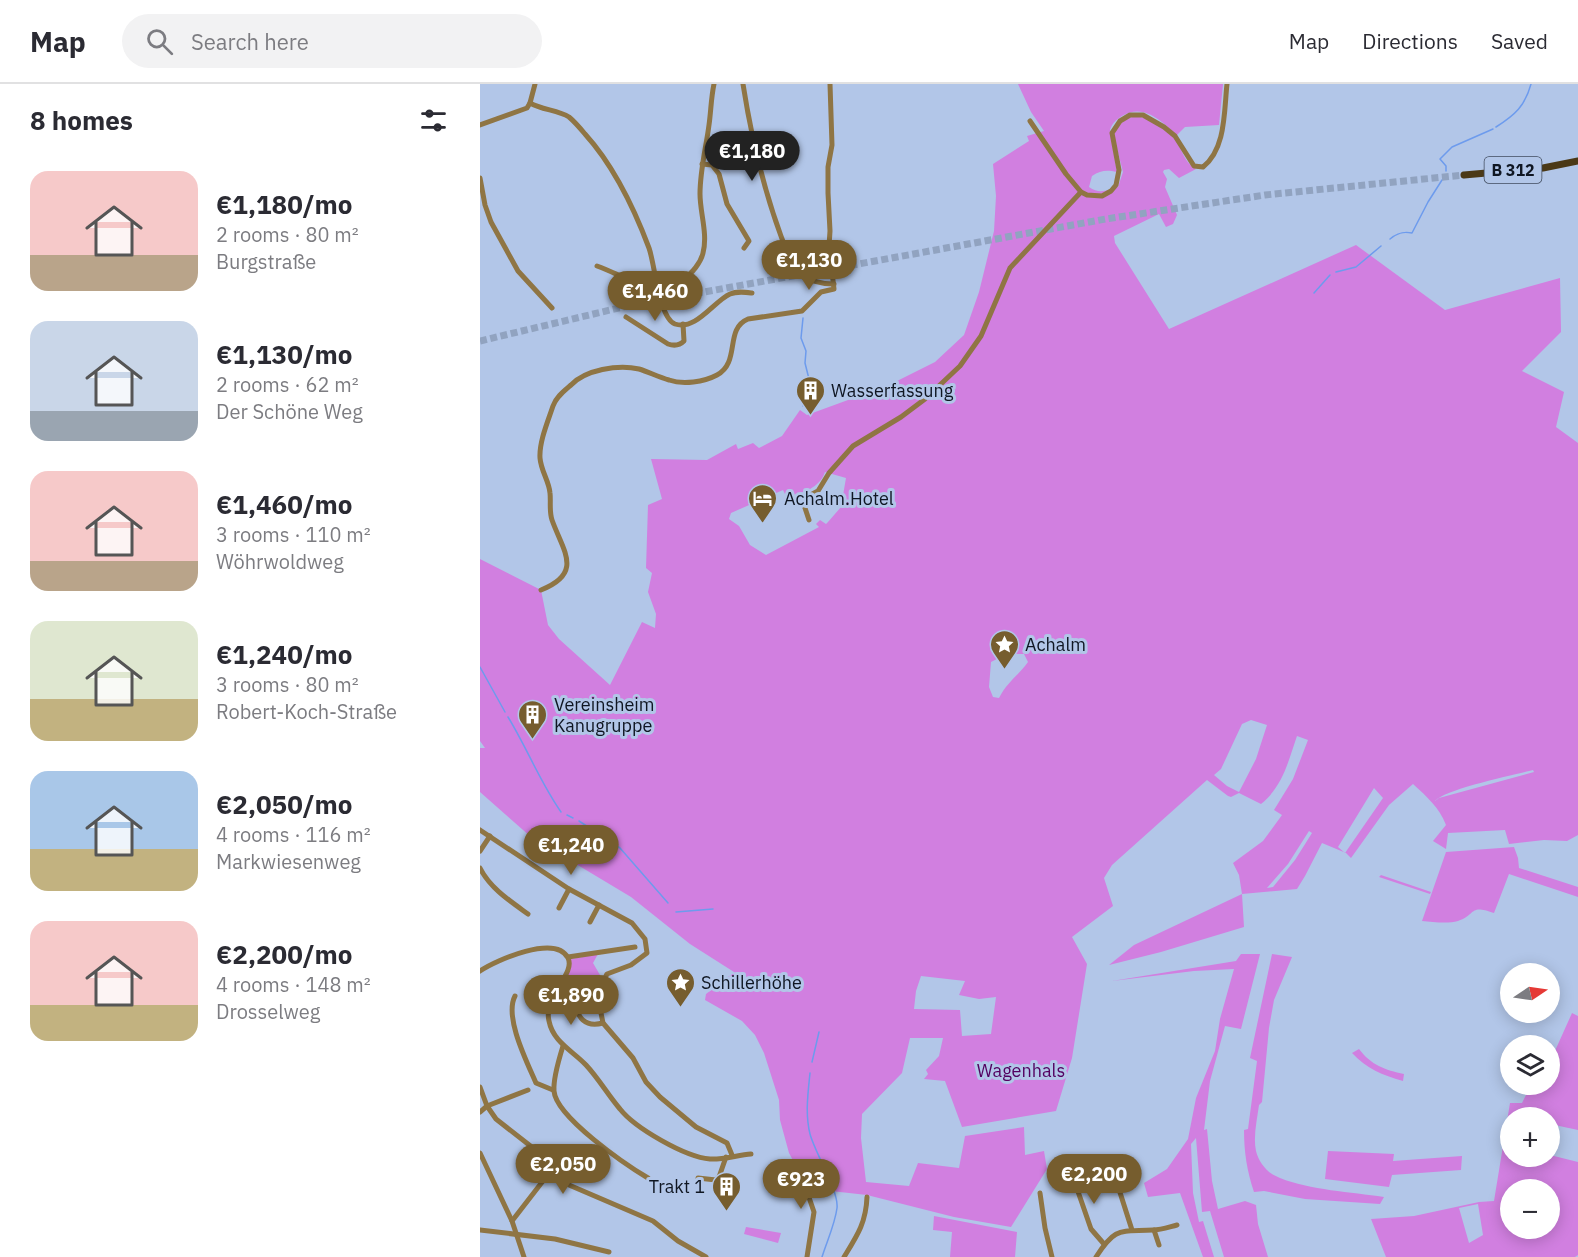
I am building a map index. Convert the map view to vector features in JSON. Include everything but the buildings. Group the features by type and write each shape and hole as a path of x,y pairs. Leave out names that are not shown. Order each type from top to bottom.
{"main road":[{"name":"B 312","path":"1464,175 1543,168 1578,161"}],"street":[{"path":"480,125 522,111 530,103 535,84"},
{"path":"597,266 633,282 658,286 673,283 690,275 703,254 704,224 700,195 702,164 714,84"},
{"path":"742,84 772,212 795,271 799,275 818,282 834,284"},
{"path":"541,590 557,583 568,566 565,549 551,518 550,493 540,459 541,446 557,399 578,377 595,371 635,368 667,380 681,382 697,381 718,375 730,363 735,331 742,321 802,311 821,292 834,289 829,246 828,167 832,145 830,84"},
{"path":"1030,121 1051,154 1081,192 1101,196 1111,191 1116,185 1119,170 1112,133 1123,118 1135,114 1148,117 1164,127 1175,136 1194,166 1203,166 1214,155 1220,137 1227,84"},
{"path":"530,103 569,118 604,157 640,226 653,260 666,315 672,322 683,324 699,318 731,294 752,293"},
{"path":"702,164 712,165 719,174 727,204 749,241 744,248"},
{"path":"480,178 485,206 491,222 518,271 552,308"},
{"path":"809,520 803,502 805,498 818,491 844,454 925,399 960,366 981,336 1010,268 1081,192"},
{"path":"536,300 541,295"},
{"path":"626,317 674,346 684,341 683,324"},
{"path":"480,830 569,889 632,923 645,939 647,953 631,965 607,974 597,993 603,1023 633,1058 646,1082 660,1097 696,1127 727,1143 729,1156 719,1177 716,1180 698,1178"},
{"path":"480,851 489,836"},
{"path":"480,868 484,877 492,885 528,914"},
{"path":"559,908 569,889"},
{"path":"590,922 599,904"},
{"path":"568,957 635,946"},
{"path":"480,971 515,955 542,948 561,951 568,957 570,963 568,972 553,994 548,1009 551,1029 563,1046 586,1065 621,1111 676,1149 695,1157 713,1159 751,1154"},
{"path":"561,983 570,991 581,1020 588,1024 603,1023"},
{"path":"514,996 511,1012 528,1066 536,1083 554,1090"},
{"path":"563,1046 554,1090 555,1098 586,1134 627,1166 648,1178"},
{"path":"480,1087 487,1106 502,1125 542,1155 564,1181 574,1188 646,1217 663,1227 678,1241 706,1257"},
{"path":"480,1112 487,1106 528,1090"},
{"path":"480,1153 512,1221 524,1257"},
{"path":"1093,1167 1074,1180 1091,1229 1104,1244"},
{"path":"512,1221 553,1168"},
{"path":"802,1177 814,1212 807,1257"},
{"path":"1116,1180 1132,1230"},
{"path":"1040,1193 1045,1228 1053,1257"},
{"path":"844,1257 866,1215 867,1197"},
{"path":"1096,1257 1104,1244 1116,1234 1177,1225"},
{"path":"480,1230 555,1239 609,1252"},
{"path":"1154,1230 1159,1245"}],"green space":[{"name":"Wagenhals","path":"1018,84 1223,84 1219,125 1185,127 1177,135 1158,119 1145,113 1130,113 1118,119 1110,130 1117,172 1104,171 1095,174 1092,176 1089,187 1106,191 1118,187 1123,172 1113,133 1124,121 1135,116 1153,122 1172,136 1186,160 1196,169 1179,178 1169,169 1163,172 1167,179 1165,187 1177,215 1173,224 1166,227 1159,214 1114,236 1115,243 1169,329 1356,245 1445,310 1560,278 1561,332 1522,371 1564,392 1556,427 1578,443 1578,835 1567,841 1544,840 1509,844 1505,830 1448,833 1446,849 1433,841 1446,825 1440,813 1413,784 1389,805 1351,858 1345,853 1383,798 1374,788 1338,847 1344,852 1322,843 1297,889 1242,894 1239,875 1233,863 1263,841 1282,815 1274,810 1293,779 1308,740 1297,736 1280,781 1261,804 1239,793 1228,796 1207,780 1112,865 1104,878 1113,906 1072,937 1087,964 1072,1058 1056,1111 962,1127 945,1081 924,1079 928,1074 926,1070 939,1056 943,1038 910,1038 902,1073 862,1114 861,1138 866,1182 909,1186 918,1163 959,1168 965,1136 1024,1127 1025,1155 1044,1151 1047,1169 1011,1227 954,1217 867,1195 813,1189 802,1177 789,1153 780,1120 779,1100 764,1053 755,1035 742,1021 705,1000 706,994 734,972 690,944 631,897 531,837 480,792 480,748 485,748 480,741 480,559 541,590 548,625 559,639 610,685 642,622 655,628 656,614 648,592 652,573 646,568 648,505 662,499 651,459 707,460 736,444 738,449 753,443 759,448 782,436 800,410 807,415 889,385 935,362 964,335 979,292 994,231 996,196 993,164 1029,141 1027,136 1044,131 1031,112","holes":["825,472 846,478 841,507 826,524 820,520 816,524 819,527 766,555 750,545 739,526 729,519 731,513 783,490 787,498 810,489 819,482","1007,654 1024,654 1028,662 999,698 993,697 989,687 991,662","1251,720 1267,725 1256,759 1239,792 1214,775 1221,769 1242,724","1533,770 1534,772 1439,798 1481,783","1309,831 1312,833 1295,860 1273,887 1267,888 1288,864","921,976 965,981 959,995 979,999 996,997 991,1034 962,1036 960,1010 914,1009"]},
{"path":"1514,847 1519,868 1578,887 1578,897 1509,874 1494,913 1480,909 1454,922 1422,921 1446,852"},
{"path":"1381,875 1431,892 1430,894 1379,877"},
{"path":"1242,894 1244,927 1109,965 1134,945"},
{"path":"598,954 593,963 600,975 593,997 576,998 566,984 571,959"},
{"path":"1241,954 1260,954 1241,1029 1225,1026 1210,1081 1204,1130 1207,1129 1212,1181 1218,1209 1245,1201 1256,1205 1258,1224 1268,1257 1224,1257 1210,1211 1202,1212 1196,1138 1191,1144 1193,1193 1199,1222 1203,1221 1214,1257 1203,1257 1180,1193 1148,1197 1144,1183 1167,1169 1188,1139 1196,1098 1215,1051 1220,1019 1234,969 1194,971 1112,981 1236,961"},
{"path":"1272,954 1292,957 1274,1000 1269,1028 1262,1102 1259,1105 1256,1128 1257,1155 1268,1171 1280,1178 1317,1188 1384,1197 1380,1204 1305,1199 1264,1191 1254,1192 1246,1161 1244,1130 1248,1129 1257,1061 1250,1058"},
{"path":"1572,1013 1578,1016 1578,1130 1560,1126 1560,1107 1509,1107 1510,1103 1522,1103 1526,1095 1560,1095 1560,1040"},
{"path":"1359,1049 1379,1066 1404,1074 1403,1081 1382,1074 1363,1063 1352,1053"},
{"path":"1328,1151 1394,1154 1393,1161 1462,1156 1461,1170 1392,1175 1389,1187 1325,1179"},
{"path":"1560,1158 1578,1162 1578,1255 1575,1257 1386,1257 1371,1219 1414,1216 1479,1202 1494,1201 1500,1164 1500,1167 1560,1167","holes":["1478,1204 1483,1235 1469,1243 1459,1208"]},
{"path":"934,1216 1017,1232 1015,1257 950,1257 952,1232 933,1230"},
{"path":"746,1227 781,1233 778,1243 744,1234"}],"waterway":[{"path":"1496,127 1518,109 1526,98 1531,84"},
{"path":"1446,171 1446,166 1440,159 1452,147 1493,129"},
{"path":"1390,239 1400,233 1412,233 1442,180"},
{"path":"1336,272 1356,267 1381,246"},
{"path":"1314,293 1330,275"},
{"path":"803,318 801,338 806,351 805,363 810,383 803,406"},
{"path":"480,667 505,712"},
{"path":"508,717 561,812"},
{"path":"567,815 573,818"},
{"path":"579,821 620,848 668,903"},
{"path":"676,912 713,909"},
{"path":"812,1062 819,1032"},
{"path":"810,1073 808,1126 837,1201 835,1220 822,1257"}],"tunnel":[{"path":"480,341 627,306 1106,219 1265,195 1464,175"}],"place":[{"name":"Wasserfassung","path":"810,416"},
{"name":"Achalm.Hotel","path":"763,524"},
{"name":"Achalm","path":"1004,670"},
{"name":"Vereinsheim Kanugruppe","path":"533,740"},
{"name":"Schillerhöhe","path":"680,1008"},
{"name":"Trakt 1","path":"726,1212"}]}
